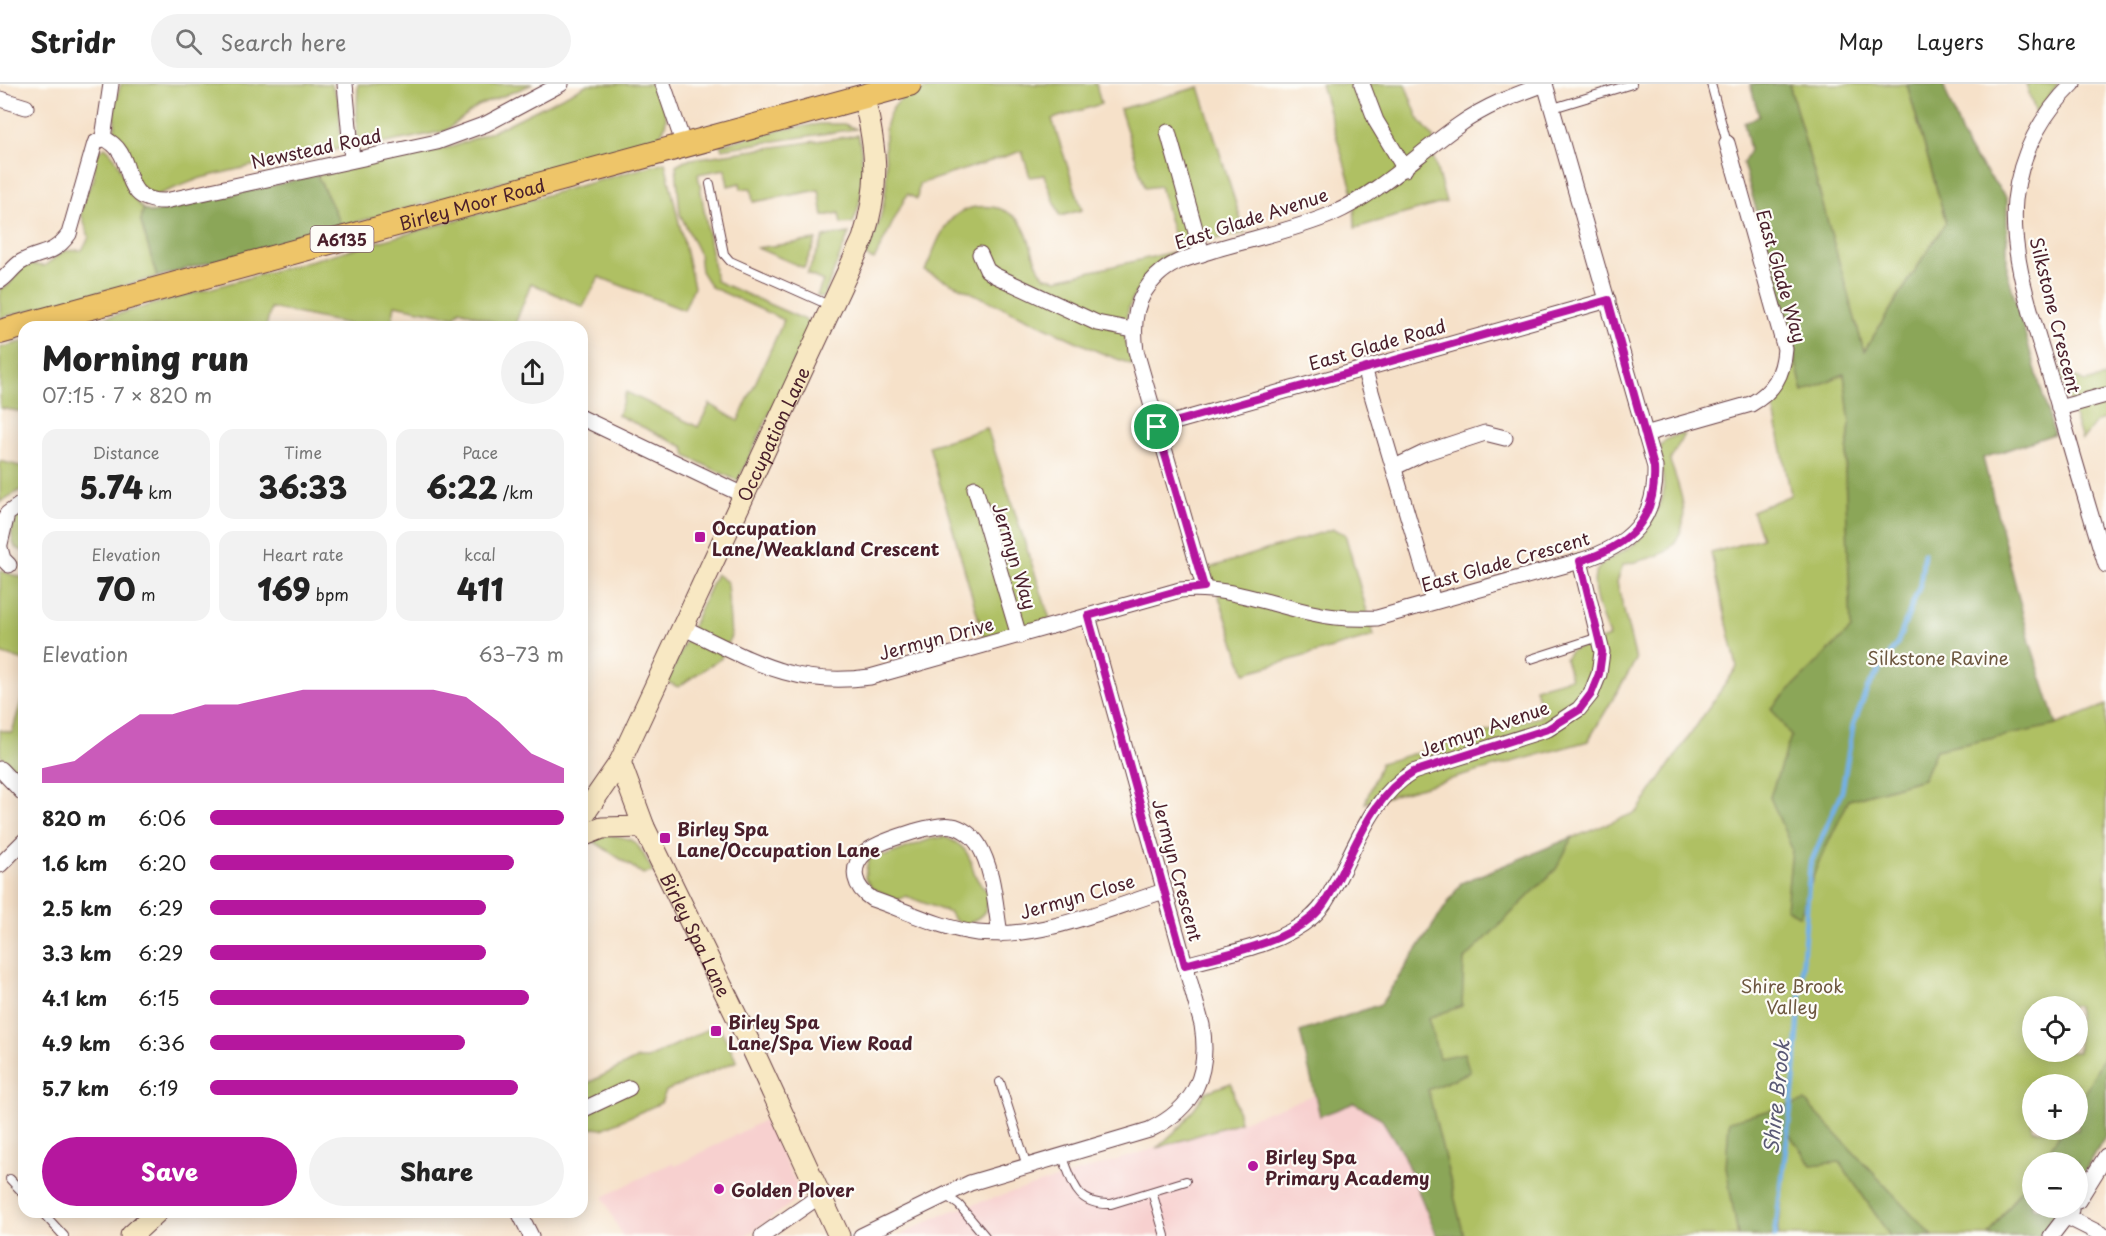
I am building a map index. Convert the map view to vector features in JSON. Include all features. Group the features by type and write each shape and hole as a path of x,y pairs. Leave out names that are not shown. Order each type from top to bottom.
{"main road":[{"name":"Birley Moor Road","path":"40,321 909,84"},
{"name":"Birley Moor Road","path":"0,332 18,327"}],"street":[{"path":"0,281 22,261 47,254 60,247 69,234 95,143 103,138 111,84"},
{"path":"345,84 352,159"},
{"name":"Newstead Road","path":"103,138 114,142 120,151 135,192 150,201 165,201 461,134 561,84"},
{"path":"663,84 684,145"},
{"path":"1362,84 1376,122 1405,169"},
{"name":"East Glade Avenue","path":"1204,587 1136,351 1133,330 1135,311 1143,292 1156,276 1171,265 1333,213 1382,186 1459,125 1507,98 1545,84"},
{"name":"East Glade Crescent","path":"1204,587 1314,614 1346,618 1377,618 1604,554 1623,543 1638,528 1648,511 1656,489 1654,467 1545,84"},
{"name":"Silkstone Crescent","path":"2073,84 2041,123 2030,144 2020,170 2014,215 2020,269 2106,565"},
{"name":"Occupation Lane","path":"588,808 620,762 863,239 875,192 874,140 864,98"},
{"path":"0,99 26,107"},
{"path":"1168,132 1202,254"},
{"name":"East Glade Way","path":"1645,434 1751,404 1767,396 1784,367 1785,349 1727,143"},
{"path":"980,254 987,270 994,275 1097,323 1133,330"},
{"name":"East Glade Road","path":"1157,427 1608,300"},
{"path":"1364,368 1433,601"},
{"path":"2059,408 2106,395"},
{"path":"588,421 743,495"},
{"path":"1395,467 1424,453 1485,433 1494,433 1505,438"},
{"name":"Jermyn Way","path":"975,488 1019,636"},
{"path":"9,565 3,559 0,546 7,514 18,506"},
{"name":"Jermyn Avenue","path":"1185,965 1273,940 1313,916 1328,898 1376,807 1397,782 1413,772 1548,729 1579,710 1591,694 1599,674 1602,652 1580,561"},
{"name":"Jermyn Drive","path":"682,627 771,669 822,680 870,676 1180,590 1204,587"},
{"name":"Jermyn Crescent","path":"861,1236 970,1182 1149,1130 1168,1121 1195,1092 1202,1075 1207,1051 1203,1025 1088,616"},
{"name":"Birley Spa Lane","path":"620,762 644,827 839,1236"},
{"path":"0,769 18,788"},
{"name":"Jermyn Close","path":"1000,934 987,864 977,842 960,829 940,825 873,847 860,859 855,879 858,887 872,899 965,930 1000,934 1048,927 1164,891"},
{"path":"588,834 603,828 644,827"},
{"path":"0,865 18,847"},
{"path":"588,1107 629,1088"},
{"path":"2088,1185 2106,1156"},
{"path":"762,1236 821,1195"},
{"path":"131,1236 150,1218"},
{"path":"522,1218 531,1236"},
{"path":"2051,1236 2065,1218"},
{"path":"2078,1218 2104,1236"}],"lane":[{"path":"1553,108 1632,84"},
{"path":"1711,84 1727,143"},
{"path":"710,184 724,254 730,261 832,306"},
{"path":"1531,659 1599,637"},
{"path":"1000,1082 1027,1166"},
{"path":"1062,1155 1076,1190 1085,1200 1098,1204 1111,1204 1186,1181"},
{"path":"10,1179 18,1188"},
{"path":"1152,1192 1165,1236"},
{"path":"945,1195 959,1205 985,1236"},
{"path":"48,1218 64,1236"}],"shaded area":[{"name":"Birley Spa Primary Academy","path":"1314,1095 1320,1115 1354,1103 1381,1118 1402,1152 1437,1236 899,1236 942,1214 1240,1122"},
{"path":"764,1120 800,1191 792,1203 746,1236 622,1236 603,1197 658,1169 673,1163 675,1166"}],"green space":[{"path":"121,84 331,84 339,101 341,148 295,163 276,160 201,178 154,196 136,183 128,148 115,132 115,103"},
{"path":"358,84 533,84 478,106 445,131 371,146 356,136"},
{"path":"588,84 655,84 666,114 664,128 660,135 653,141 342,226 317,175 455,146 498,129"},
{"path":"949,84 1096,84 1101,104 1052,119 1082,210 1060,216 1044,175 1030,177 1022,151 919,184 917,199 907,194 874,260 865,256 879,222 885,195 885,137 889,115 895,105 905,96"},
{"path":"1321,84 1405,84 1418,118 1433,137 1432,153 1446,202 1355,228 1354,196"},
{"name":"Silkstone Ravine","path":"1750,84 1789,84 1864,351 1946,222 1907,84 1943,84 1967,148 2007,198 2007,271 2054,434 1983,458 2030,642 2057,725 1936,750 1923,779 1849,800 1817,866 1800,916 1786,908 1792,849 1770,797 1791,736 1771,708 1851,629 1845,473 1850,424 1844,374 1803,392 1779,291 1743,163 1750,150 1744,123 1759,116"},
{"path":"1789,84 1907,84 1946,222 1864,352"},
{"path":"2026,84 2058,84 2036,114"},
{"path":"1199,87 1245,233 1202,242 1178,251 1160,186 1145,188 1120,109"},
{"path":"820,124 844,124 856,129 722,149 720,145 778,130"},
{"path":"858,135 863,179 860,201 853,223 841,224 839,213 823,216 819,190 753,202 751,188 741,189 740,183 728,186 725,169 698,174 716,281 812,323 738,481 686,456 684,447 618,415 626,392 698,427 710,404 738,421 784,320 711,287 701,271 699,253 680,214 676,165 685,160"},
{"path":"105,147 116,160 131,193 143,209 141,222 157,277 0,318 0,288 8,286 24,264 44,266 64,251 82,250 89,237 81,213 86,194 94,179 95,155"},
{"path":"665,162 694,287 684,310 599,277 583,307 531,283 516,321 490,321 460,310 454,317 395,305 392,321 333,321 271,308 268,321 94,321"},
{"path":"317,175 342,226 157,277 141,222 143,209 152,213"},
{"path":"977,207 1000,209 1020,222 1040,271 1045,277 1058,279 1178,251 1147,276 1128,311 1125,338 1133,365 1099,352 925,271 947,225 964,210"},
{"path":"849,233 823,298 817,296 823,281 807,274 824,237"},
{"path":"816,240 804,268 757,248"},
{"path":"18,343 18,411 0,408 0,348"},
{"name":"Shire Brook Valley","path":"1795,357 1803,392 1844,374 1850,424 1845,473 2056,725 2106,705 2106,1135 2088,1166 2088,1152 2022,1152 2022,1218 2053,1218 2039,1236 1437,1236 1381,1004 1461,883 1637,812 1737,667 1711,553 1762,538 1752,511 1791,495 1772,401 1788,379"},
{"path":"2059,370 2085,382 2106,377 2106,419 2097,421 2082,440"},
{"path":"987,428 1050,619 984,638 929,446"},
{"path":"1684,434 1670,461 1681,495 1684,518 1682,529 1677,540 1664,553 1623,565 1617,582 1636,660 1588,741 1365,803 1381,763 1542,716 1535,688 1571,678 1565,659 1570,651 1609,637 1596,598 1595,575 1602,565 1635,544 1647,530 1663,495 1660,448 1671,437"},
{"path":"0,461 18,466 18,492 0,502"},
{"path":"18,516 18,549 15,547 12,537 12,527"},
{"path":"1333,529 1345,534 1374,636 1245,673 1209,568"},
{"path":"0,571 18,576 18,659 0,653"},
{"path":"716,574 727,582 731,636 721,658 678,687 667,682"},
{"path":"18,712 18,774 0,755 0,730 12,733"},
{"path":"605,835 631,840 640,849 653,872 643,874 593,841"},
{"path":"944,837 963,848 980,884 987,891 987,908 977,919 965,924 954,920 950,913 906,896 898,900 872,888 865,878 872,854 879,853 885,856 931,839"},
{"path":"1573,837 1556,869 1464,960 1462,1006 1428,1018 1439,1058 1464,1053 1470,1072 1428,1090 1464,1236 1437,1236 1402,1152 1381,1118 1354,1103 1320,1116 1300,1032 1381,1004 1461,883"},
{"path":"718,1024 737,1061 666,1091 661,1103 602,1129 593,1128 588,1130 588,1083 636,1059 647,1059"},
{"path":"2106,1052 2106,1135 2088,1166 2088,1152 2047,1152 2056,1140 2088,1140 2088,1087"},
{"path":"1231,1083 1240,1122 1157,1148 1182,1125 1206,1092"},
{"path":"1805,1101 1933,1236 1890,1236 1840,1162 1811,1165 1788,1132 1778,1236 1738,1236 1726,1167 1729,1121"},
{"path":"2022,1187 2022,1218 2053,1218 2039,1236 1988,1236"}],"waterway":[{"name":"Shire Brook","path":"1775,1236 1794,1082 1810,865 1842,791 1853,726 1867,689 1897,644 1920,585 1924,553"}],"place":[{"name":"Occupation Lane/Weakland Crescent","path":"700,537"},
{"name":"Birley Spa Lane/Occupation Lane","path":"665,838"},
{"name":"Birley Spa Lane/Spa View Road","path":"716,1031"},
{"name":"Birley Spa Primary Academy","path":"1253,1166"},
{"name":"Golden Plover","path":"719,1189"}],"route":[{"path":"1608,300 1654,467 1656,489 1648,511 1638,528 1623,543 1604,554 1580,561 1602,652 1599,674 1591,694 1579,710 1548,729 1413,772 1397,782 1376,807 1328,898 1313,916 1273,940 1185,965 1088,616 1180,590 1204,587 1157,427 1608,300"}]}
